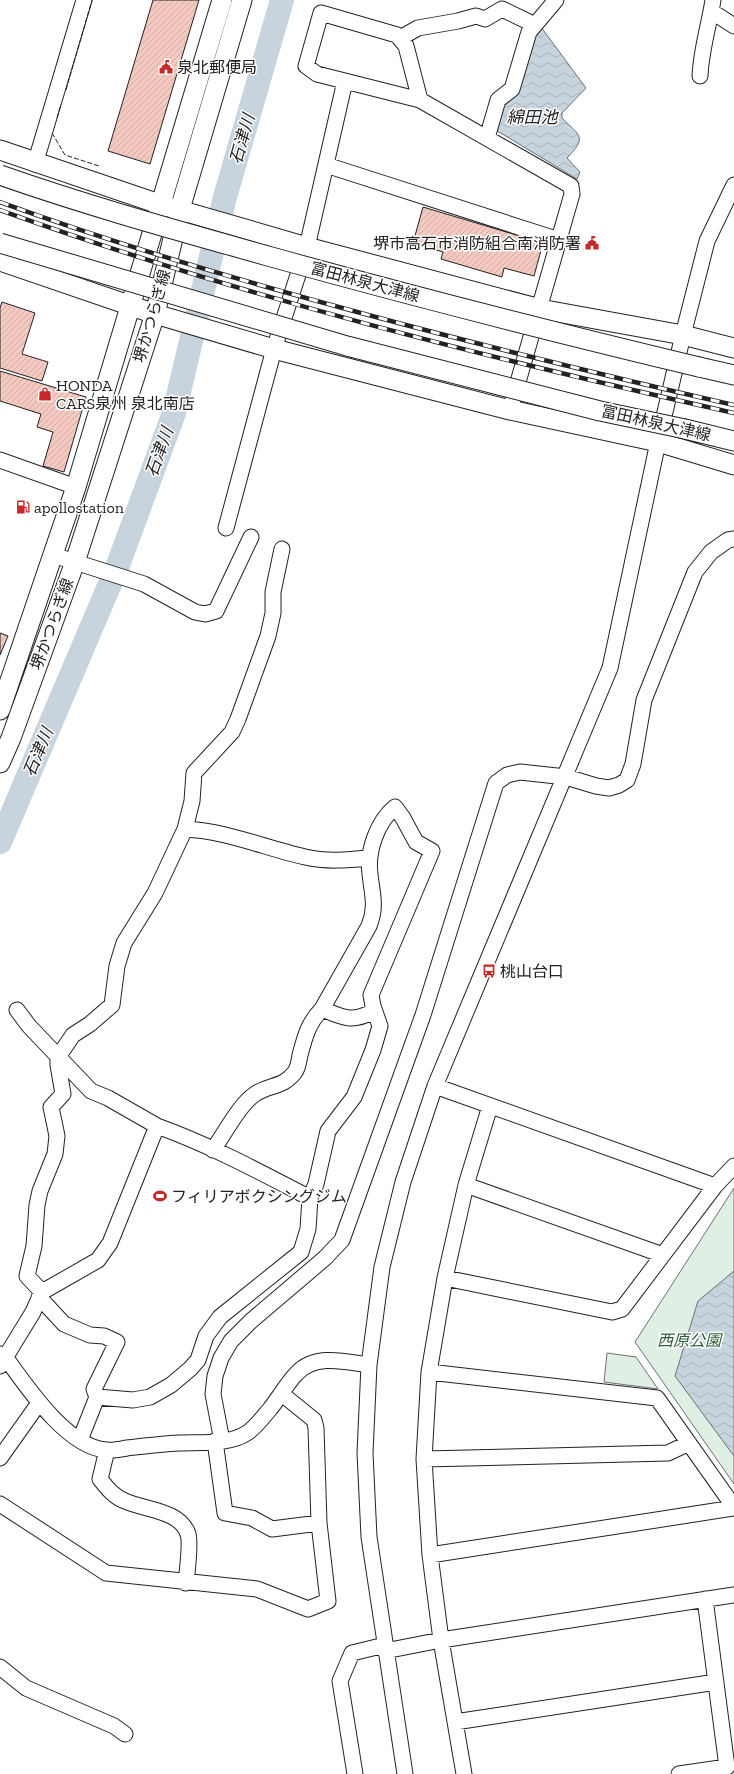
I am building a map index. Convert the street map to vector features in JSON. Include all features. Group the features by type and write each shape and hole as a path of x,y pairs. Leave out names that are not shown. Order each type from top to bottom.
{"main road":[{"name":"堺かつらぎ線","path":"0,710 76,486 162,205 222,0"},
{"name":"堺かつらぎ線","path":"0,763 82,565 161,315 242,0"},
{"path":"0,150 35,164 162,205 307,247 540,309 683,335 734,348"},
{"name":"富田林泉大津線","path":"0,175 137,220 345,277 568,335 734,375"},
{"name":"富田林泉大津線","path":"0,243 347,346 600,410 734,441"},
{"path":"1,265 274,349 510,410 658,442 734,465"}],"street":[{"path":"35,164 84,0"},
{"path":"487,138 498,100 512,90 529,32 556,0"},
{"path":"712,6 734,26"},
{"path":"700,76 701,54 712,6"},
{"path":"400,38 418,28 458,21 476,16 485,19 502,9 535,25"},
{"path":"420,100 406,46 397,34 321,13 306,66 317,74 420,100 571,186 572,194 510,410"},
{"path":"226,528 274,349 307,247 345,81"},
{"path":"326,165 559,240"},
{"path":"405,1774 369,1537 365,1453 369,1365 384,1259 403,1182 435,1086 566,777 610,668 658,442 707,241 734,185"},
{"path":"0,460 76,486"},
{"path":"53,556 144,584 195,612 205,614 216,611 251,537"},
{"path":"319,1523 272,1529 252,1518 225,1513 213,1394 215,1376 221,1358 231,1341 251,1321 326,1258 342,1240 423,1015 496,783 507,775 520,772 566,777 596,786 609,788 619,785 627,780 633,764 644,700 695,572 711,552 728,540 734,539"},
{"path":"80,1440 97,1398 94,1389 117,1342 104,1336 90,1335 64,1324 27,1276 34,1246 36,1205 54,1154 57,1136 51,1107 63,1094 58,1057 73,1035 90,1024 112,1005 117,966 124,943 155,893 185,829 192,801 194,773 232,732 238,719 268,636 273,613 272,592 282,549"},
{"path":"97,1398 134,1400 150,1397 171,1385 198,1360 206,1336 220,1317 301,1252 308,1229 310,1198 316,1184 328,1130 354,1097 373,1050 380,1026 374,1010 371,995 432,851 416,842 403,818 395,807 386,814 378,829 369,858 374,914 369,926 322,1009 312,1019 304,1038 297,1070 290,1079 282,1084 266,1088 255,1094 243,1106 213,1150"},
{"path":"185,829 212,832 305,858 336,862 369,858"},
{"path":"322,1009 344,1018 361,1018 374,1010"},
{"path":"17,1010 29,1026 91,1091 108,1098 158,1126 213,1150 310,1198"},
{"path":"435,1086 714,1186"},
{"path":"464,1774 441,1640 430,1555 424,1459 429,1372 445,1278 466,1185 490,1106"},
{"path":"158,1126 110,1243 98,1260 41,1295 33,1312 2,1359 39,1403 80,1440 92,1447 107,1450 218,1441 240,1437 248,1432 258,1423 282,1394 296,1373 312,1362 327,1360 369,1365"},
{"path":"445,1278 612,1312 622,1309 714,1186 734,1166"},
{"path":"466,1185 663,1255"},
{"path":"429,1372 657,1398 734,1508 430,1555"},
{"path":"0,1504 106,1573 257,1590 308,1609 328,1601 319,1523 316,1428 314,1420 282,1394"},
{"path":"0,1458 39,1403"},
{"path":"424,1459 668,1453 689,1443"},
{"path":"107,1450 100,1479 109,1490 124,1501 172,1516 183,1525 189,1535 186,1583"},
{"path":"355,1774 340,1681 352,1653 734,1594"},
{"path":"679,1774 727,1767 705,1599"},
{"path":"0,1667 26,1688 114,1726 125,1734"},
{"path":"455,1722 716,1682"}],"green space":[{"name":"西原公園","path":"734,1188 734,1484 635,1342"},
{"path":"607,1353 636,1357 658,1389 604,1382"}],"water":[{"name":"綿田池","path":"541,27 586,88 562,113 562,118 574,129 579,137 577,146 567,158 580,172 577,179 494,129 534,32"},
{"path":"734,1271 734,1456 675,1376 698,1301"}],"building":[{"path":"153,0 199,0 150,164 108,151"},
{"path":"423,207 543,243 534,276 504,268 502,277 441,259 443,252 413,243"},
{"path":"2,302 35,313 22,354 48,362 42,381 0,368 0,308"},
{"path":"0,371 86,397 64,472 43,466 53,432 37,427 41,414 0,401"},
{"path":"0,633 8,636 0,655"}],"waterway":[{"name":"石津川","path":"0,842 118,565 174,413 225,197 282,0"}],"railway":[{"path":"0,202 53,221 159,255 321,302 505,350 734,405"},
{"path":"0,210 90,241 272,298 456,347 734,413"}],"fence":[{"path":"66,90 92,0"},
{"path":"57,118 61,104"},
{"path":"52,133 65,155 99,166"}],"place":[{"name":"泉北郵便局","path":"166,67"},
{"name":"堺市高石市消防組合南消防署","path":"592,243"},
{"name":"HONDA CARS泉州 泉北南店","path":"45,394"},
{"name":"apollostation","path":"23,507"},
{"name":"桃山台口","path":"489,971"},
{"name":"フィリアボクシングジム","path":"160,1196"}]}
